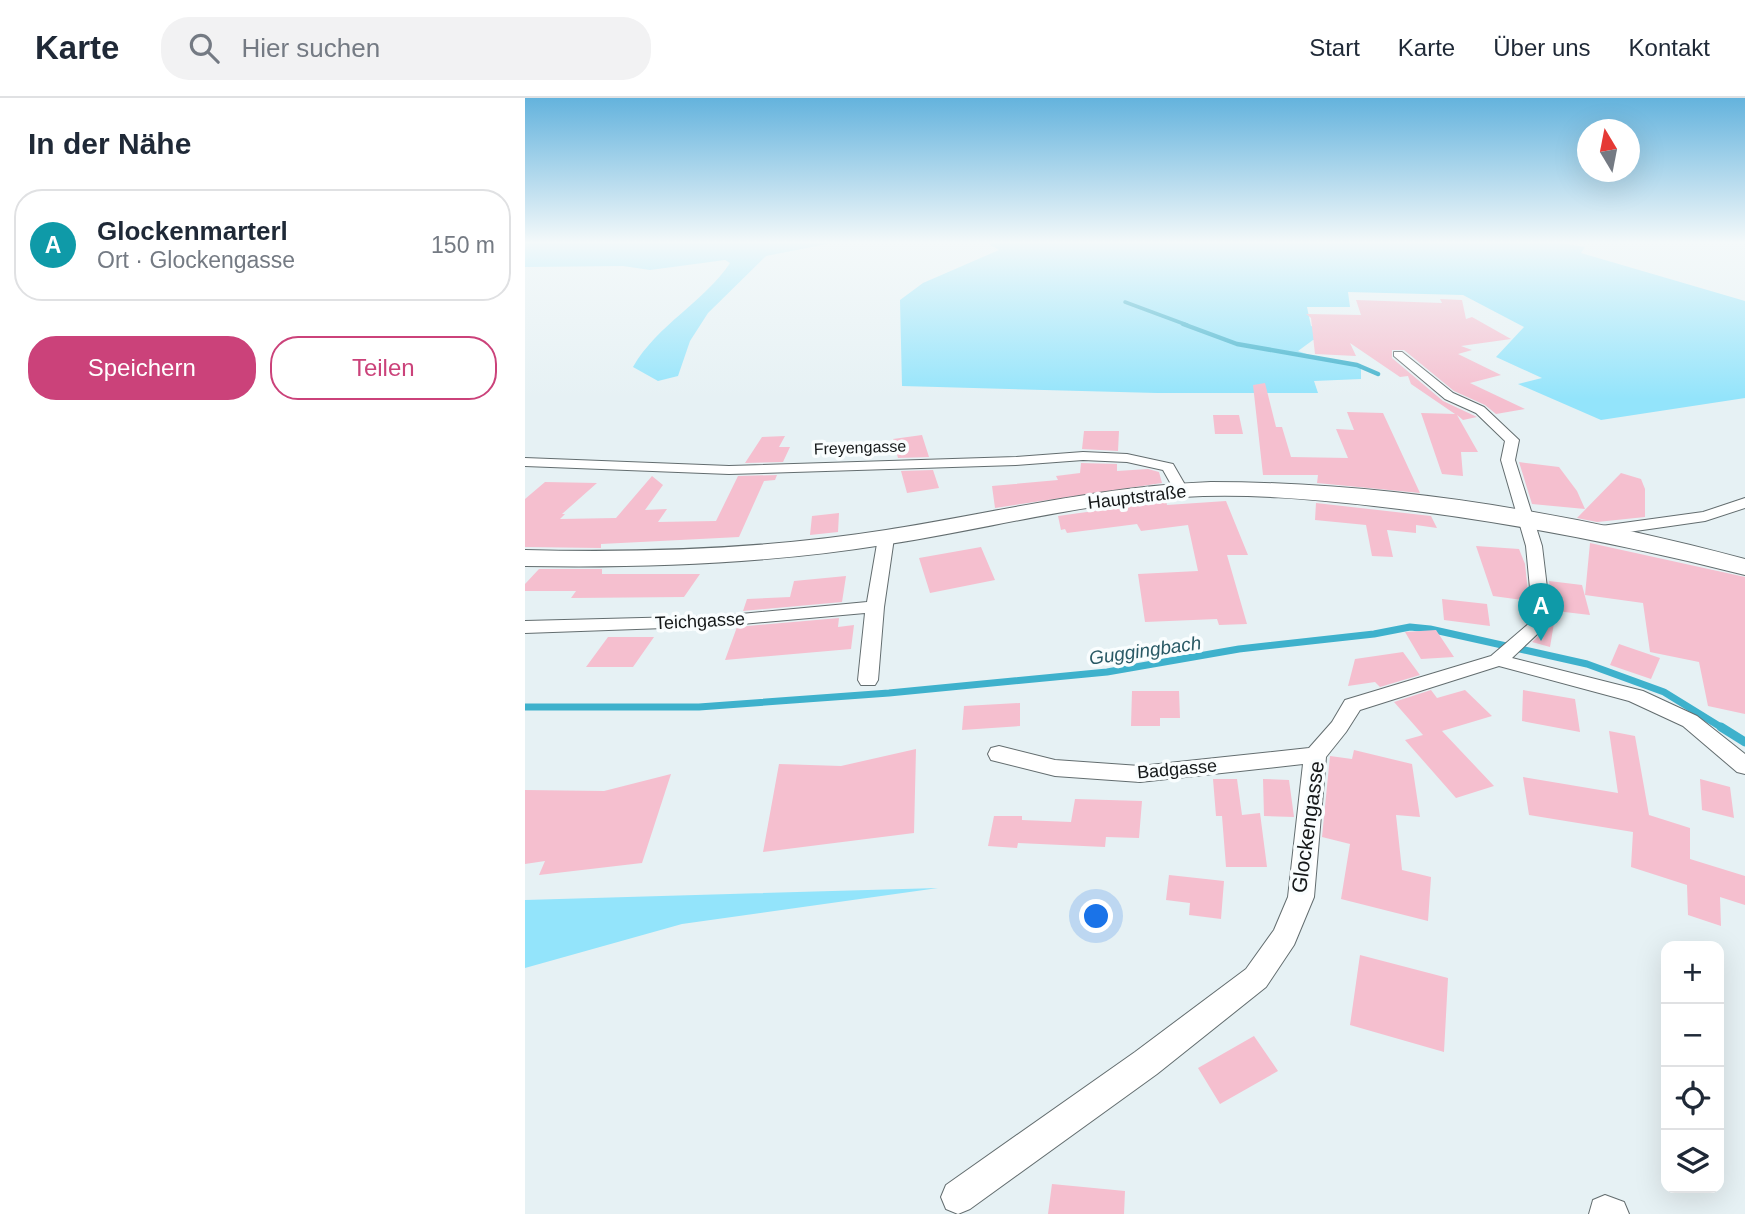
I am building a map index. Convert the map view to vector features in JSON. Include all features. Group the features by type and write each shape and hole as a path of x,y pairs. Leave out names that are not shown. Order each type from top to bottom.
{"main road":[{"name":"Hauptstraße","path":"525,558 740,555 885,538 1118,497 1181,491 1289,490 1526,519 1745,567"}],"street":[{"path":"1398,354 1448,396 1480,410 1512,440 1508,460 1526,519"},
{"name":"Freyengasse","path":"525,462 729,470 1016,461 1083,456 1127,458 1168,467 1181,491"},
{"path":"1594,532 1705,516 1745,503"},
{"name":"Glockengasse","path":"958,1197 1146,1063 1256,978 1285,937 1301,897 1315,755 1339,727 1352,705 1506,653 1542,621 1534,546 1526,519"},
{"path":"868,680 885,538"},
{"name":"Teichgasse","path":"525,626 720,621 875,607"},
{"path":"1506,653 1636,696 1690,721 1745,766"},
{"name":"Badgasse","path":"999,754 1055,768 1140,774 1315,755"}],"shaded area":[{"path":"701,295 726,295 708,313 690,341 678,376 658,381 633,367 667,326"},
{"path":"907,295 1348,295 1350,307 1307,307 1311,326 1360,338 1313,340 1298,351 1324,360 1361,364 1361,379 1314,381 1318,393 1157,393 902,386 900,300"},
{"path":"1463,295 1725,295 1745,301 1745,398 1601,420 1518,384 1542,378 1496,357 1524,327"},
{"path":"938,888 682,924 525,968 525,900"}],"building":[{"path":"1440,299 1462,300 1466,319 1472,317 1511,339 1461,346 1472,350 1458,354 1501,375 1470,383 1525,409 1496,414 1485,405 1454,391 1404,350 1392,350 1392,358 1443,401 1477,417 1463,420 1457,415 1478,452 1461,452 1463,476 1442,474 1421,413 1455,414 1411,384 1408,376 1400,377 1350,343 1356,356 1315,354 1311,318 1306,314 1361,315 1356,300 1442,303"},
{"path":"1265,383 1276,427 1282,427 1291,457 1348,458 1336,429 1354,430 1347,412 1383,413 1420,493 1317,483 1318,475 1263,475 1253,385"},
{"path":"1213,415 1239,415 1243,434 1215,434"},
{"path":"1084,431 1119,431 1118,451 1082,449"},
{"path":"922,435 929,457 898,458 893,439"},
{"path":"785,436 779,447 790,447 783,462 745,463 762,437"},
{"path":"1519,462 1559,467 1577,491 1585,509 1532,504"},
{"path":"1081,463 1117,464 1117,471 1148,469 1159,472 1162,483 995,508 992,486 1058,480 1056,476 1080,473"},
{"path":"933,470 939,488 907,493 901,471"},
{"path":"1621,473 1641,479 1645,489 1645,517 1597,522 1577,518"},
{"path":"777,475 775,480 764,481 739,537 601,544 601,548 525,547 525,499 545,482 597,483 562,514 565,514 560,519 616,518 652,476 663,485 645,510 667,509 658,522 716,521 738,476"},
{"path":"1166,501 1167,505 1226,501 1248,555 1227,555 1247,624 1219,625 1217,619 1145,622 1138,574 1198,571 1188,525 1141,531 1137,524 1067,533 1065,529 1061,530 1058,516"},
{"path":"1316,503 1431,516 1437,528 1416,525 1416,533 1387,530 1393,557 1372,556 1366,525 1315,520"},
{"path":"839,513 838,532 810,535 812,516"},
{"path":"1590,543 1745,577 1745,714 1708,706 1699,662 1650,652 1643,603 1585,595"},
{"path":"1476,546 1519,549 1525,564 1529,601 1493,596"},
{"path":"981,547 995,580 930,593 919,558"},
{"path":"539,569 602,569 602,574 700,574 684,597 571,598 576,591 525,591 525,584"},
{"path":"846,576 842,602 743,611 747,599 790,597 794,581"},
{"path":"1549,581 1582,585 1590,615 1556,611 1550,647 1532,642 1554,621"},
{"path":"1442,599 1487,604 1490,626 1444,620"},
{"path":"839,618 838,627 854,625 851,649 725,660 737,627"},
{"path":"1436,630 1454,657 1421,659 1405,632"},
{"path":"608,637 654,637 633,667 586,667"},
{"path":"1619,644 1660,658 1651,679 1610,665"},
{"path":"1403,652 1420,675 1380,687 1375,682 1348,686 1355,659"},
{"path":"1431,690 1437,698 1465,690 1492,716 1442,731 1494,786 1456,798 1405,740 1423,735 1394,702"},
{"path":"1523,690 1575,699 1580,732 1522,721"},
{"path":"1132,691 1179,691 1180,718 1160,718 1160,726 1131,726"},
{"path":"1020,703 1020,726 962,730 964,706"},
{"path":"1609,731 1635,736 1649,815 1690,828 1690,859 1745,876 1745,905 1720,897 1721,926 1688,915 1687,885 1631,867 1633,832 1529,815 1523,777 1618,793"},
{"path":"916,749 914,833 763,852 779,764 841,766"},
{"path":"1354,750 1412,764 1420,817 1396,815 1402,870 1431,877 1428,921 1341,899 1350,844 1322,837 1330,756 1352,759"},
{"path":"671,774 642,863 539,875 545,861 525,864 525,790 604,791"},
{"path":"1213,779 1237,779 1242,815 1260,813 1267,867 1226,867 1222,816 1216,816"},
{"path":"1263,779 1289,780 1294,817 1264,816"},
{"path":"1700,779 1730,787 1734,818 1702,810"},
{"path":"1075,799 1142,801 1139,838 1106,837 1105,847 1018,843 1017,848 988,846 994,816 1022,816 1022,820 1071,822"},
{"path":"1169,875 1224,881 1221,919 1189,915 1190,903 1166,900"},
{"path":"1360,955 1448,978 1444,1052 1350,1025"},
{"path":"1254,1036 1278,1071 1220,1104 1198,1068"},
{"path":"1052,1184 1125,1191 1124,1214 1048,1214"}],"waterway":[{"path":"1125,302 1187,325"},
{"path":"1183,324 1237,344 1357,365 1378,374"},
{"name":"Guggingbach","path":"525,707 699,707 889,693 1107,672 1239,649 1374,634 1410,627 1430,629 1587,664 1664,692 1724,729"},
{"name":"Guggingbach","path":"1721,727 1745,742"}],"place":[{"name":"Glockenmarterl","path":"1541,641"}]}
